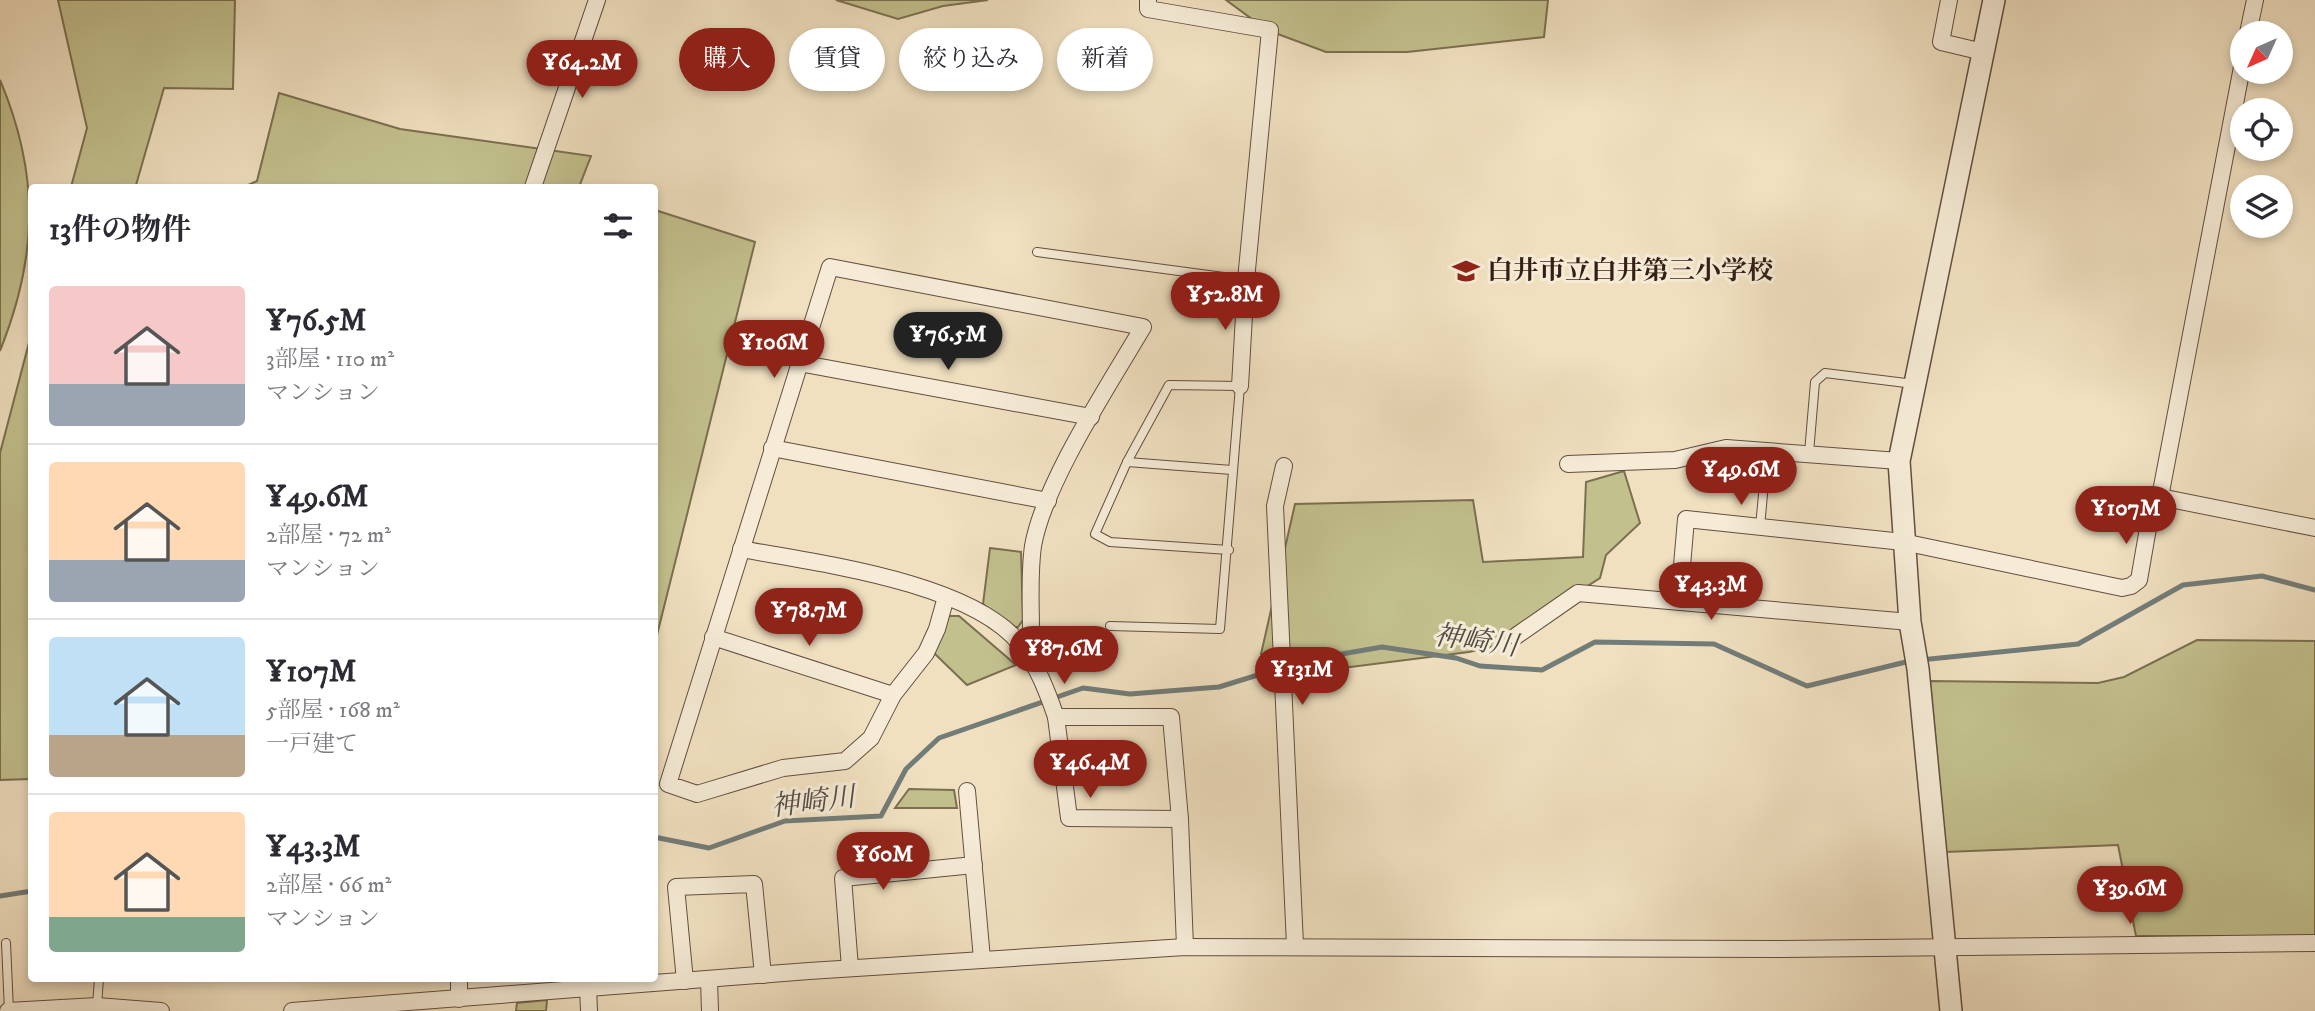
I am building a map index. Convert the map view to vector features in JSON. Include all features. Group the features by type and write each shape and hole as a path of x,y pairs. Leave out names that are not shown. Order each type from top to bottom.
{"street":[{"path":"534,184 597,0"},
{"path":"1148,0 1148,9 1270,30 1246,280 1240,386"},
{"path":"1949,0 1941,42 1983,52"},
{"path":"1951,1011 1918,669 1910,622 1899,461 1994,0"},
{"path":"2251,21 2255,0"},
{"path":"1679,601 1686,519 1903,542 2122,588 2139,580 2152,505 2160,497 2239,84"},
{"path":"946,597 937,629 926,653 893,695 872,738 845,761 783,768 697,794 668,784 830,267 1143,327 1091,417 1048,502 1033,546 1031,632 1019,643"},
{"path":"799,363 1091,417"},
{"path":"1568,464 1675,460 1726,448 1899,461"},
{"path":"772,449 1048,502"},
{"path":"1284,466 1275,506 1295,945"},
{"path":"2160,497 2315,528"},
{"path":"741,549 855,570 946,597 982,612 1019,643 1043,679 1056,717 1069,818 1180,819"},
{"path":"1516,636 1578,593 1910,622"},
{"path":"713,637 893,695"},
{"path":"1056,717 1171,717 1180,819 1185,947"},
{"path":"967,791 982,959"},
{"path":"850,968 843,878 974,865"},
{"path":"685,981 676,887 754,884 763,975"},
{"path":"292,1011 425,1007 459,999 508,1003 588,988 1185,947 1295,945 1615,949 2315,943"},
{"path":"709,979 710,1011"},
{"path":"459,982 459,999"},
{"path":"588,988 589,1011"},
{"path":"8,1011 97,1006 161,1011"}],"lane":[{"path":"1037,252 1246,280"},
{"path":"1809,453 1815,382 1825,373 1914,384"},
{"path":"1110,626 1220,629 1228,550 1240,386 1169,385 1127,462 1095,534 1110,542 1228,550"},
{"path":"1760,527 1767,451"},
{"path":"1127,462 1233,470"},
{"path":"6,943 8,1011"},
{"path":"97,1006 99,982"}],"shaded area":[{"path":"58,0 235,0 233,89 164,88 136,184 72,184 87,128"},
{"path":"836,0 988,0 943,6 898,19"},
{"path":"1226,0 1548,0 1544,37 1407,52 1326,52 1267,30"},
{"path":"0,80 13,115 28,184 27,249 22,282 0,351"},
{"path":"279,93 400,129 591,156 580,184 250,184 257,181"},
{"path":"658,211 755,242 658,631"},
{"path":"28,346 28,779 0,780 0,453"},
{"path":"1624,471 1640,523 1606,555 1600,578 1491,647 1311,672 1261,654 1295,504 1473,500 1483,562 1583,557 1586,482"},
{"path":"990,548 1021,552 1023,620 1018,627 1009,627 983,604"},
{"path":"949,616 959,616 1016,665 967,685 934,653"},
{"path":"2197,640 2315,641 2315,936 2136,936 2118,845 1946,852 1930,681 2098,683 2124,677"},
{"path":"909,789 954,790 957,808 895,808"},
{"path":"547,1000 546,1011 516,1011 517,1003"}],"waterway":[{"name":"神崎川","path":"1920,660 2078,644 2183,585 2262,576 2315,590"},
{"name":"神崎川","path":"658,838 709,848 785,821 881,816 906,769 939,738 1083,688 1130,694 1219,687 1307,660 1382,647 1456,658 1480,666 1542,670 1595,642 1714,644 1807,686 1910,661"},
{"name":"神崎川","path":"0,896 28,892"}],"place":[{"name":"白井市立白井第三小学校","path":"1466,271"}]}
